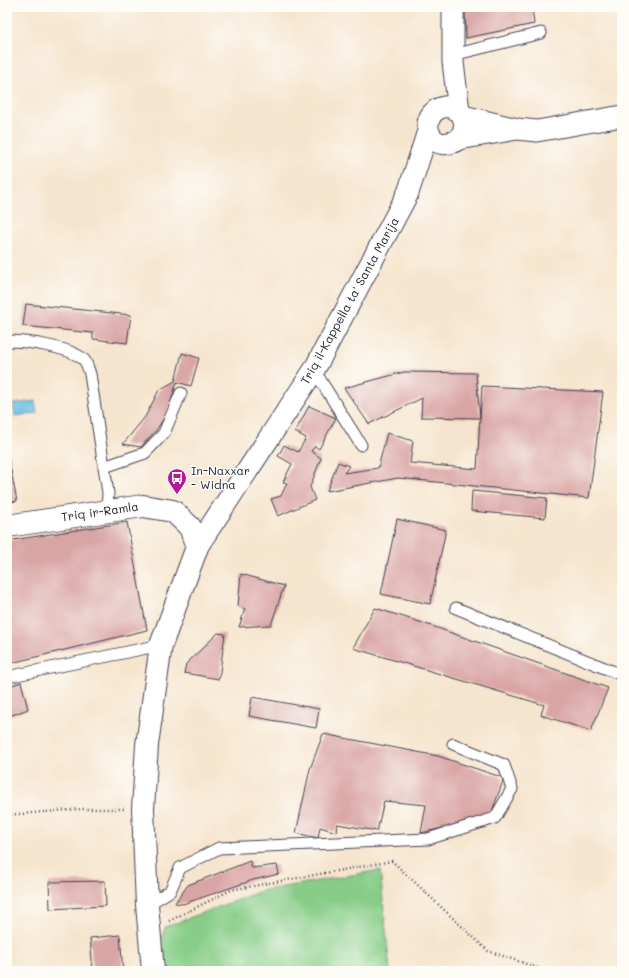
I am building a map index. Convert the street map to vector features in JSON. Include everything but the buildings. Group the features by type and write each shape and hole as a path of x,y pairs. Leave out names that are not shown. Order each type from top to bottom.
{"main road":[{"name":"Triq ir-Ramla","path":"7,526 143,506 173,511 190,527 197,547"},
{"name":"Triq il-Kappella ta' Santa Marija","path":"153,971 147,905 143,809 147,745 161,645 197,547"}],"street":[{"path":"453,7 453,58 461,114 465,122 465,128 454,142"},
{"path":"453,58 437,110 429,118 428,131 436,141 441,144 517,129"},
{"path":"437,110 448,107 454,108 461,114 517,129 537,131 622,116"},
{"name":"Triq il-Kappella ta' Santa Marija","path":"197,547 314,370 408,193 428,131"},
{"name":"Triq il-Kappella ta' Santa Marija","path":"408,193 454,142"}],"lane":[{"path":"453,58 541,33"},
{"path":"7,341 25,341 74,352 85,360 90,374 108,493 107,511"},
{"path":"314,370 361,445"},
{"path":"104,467 145,454 164,432 181,393"},
{"path":"456,608 622,675"},
{"path":"7,677 161,645"},
{"path":"147,905 170,891 180,868 219,848 428,839 495,818 512,789 504,764 453,744"}],"path":[{"path":"7,815 82,809 143,809"},
{"path":"149,931 231,890 392,861 488,951 547,971"}],"green space":[{"path":"380,870 390,971 165,971 161,940 165,927 261,891"}],"water":[{"path":"35,401 37,413 15,416 13,404"}],"place":[{"name":"In-Naxxar - Widna","path":"177,495"}]}
